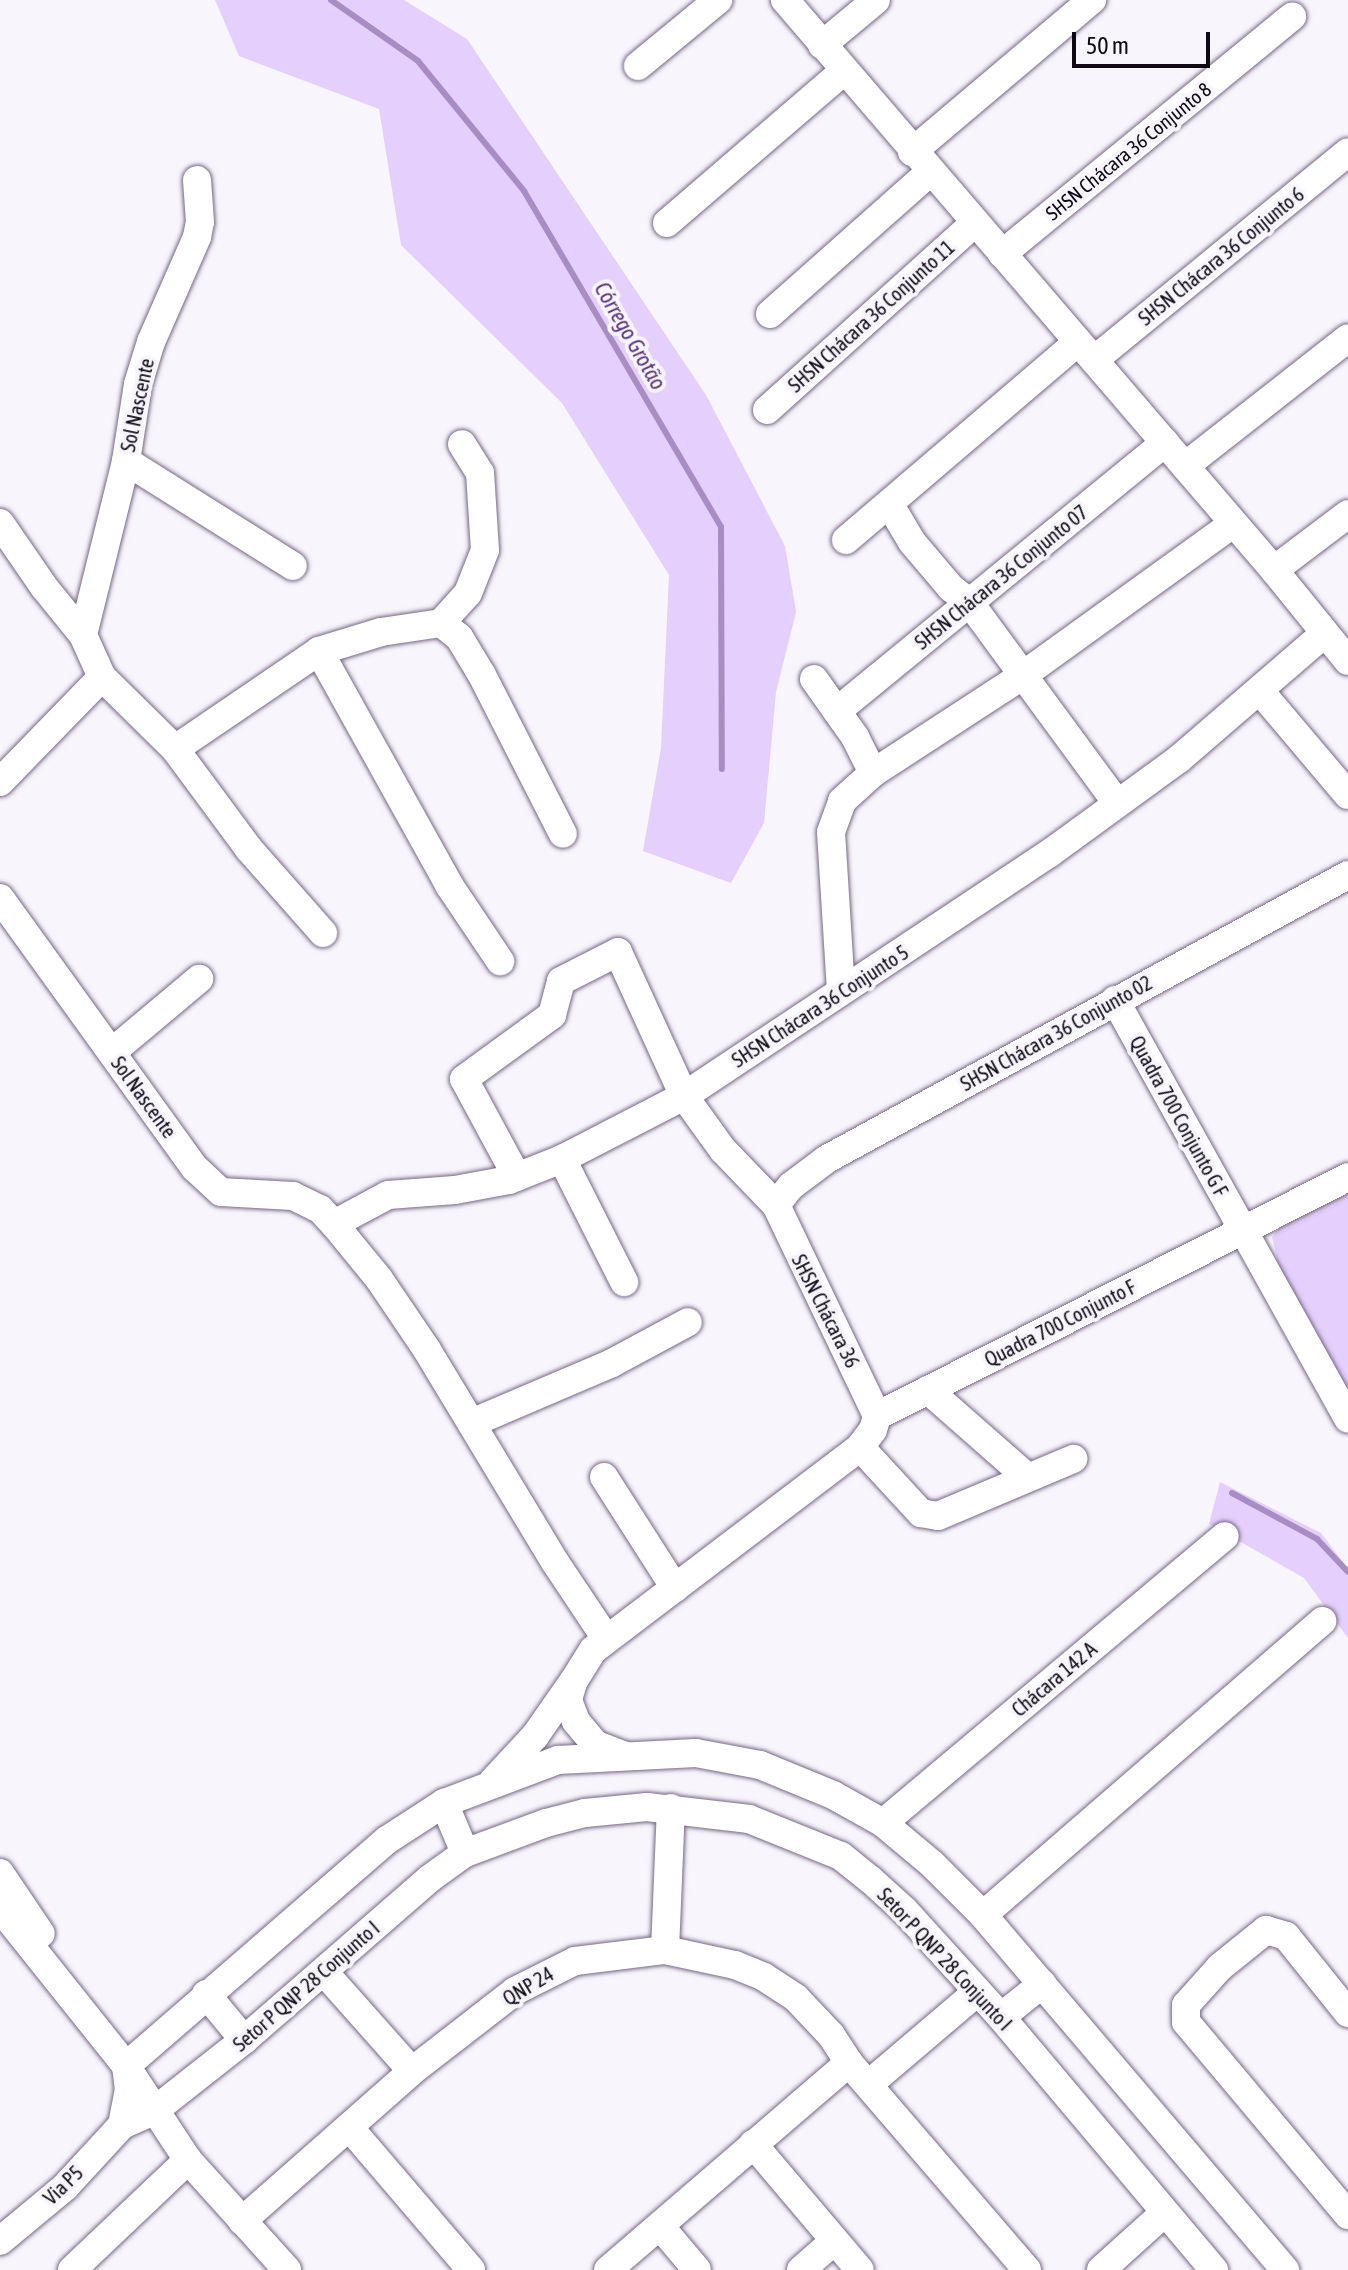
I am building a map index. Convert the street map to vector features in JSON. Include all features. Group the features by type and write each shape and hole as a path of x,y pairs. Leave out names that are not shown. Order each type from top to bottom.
{"street":[{"path":"638,66 718,0"},
{"path":"785,0 1274,570 1348,661"},
{"path":"822,45 876,0"},
{"path":"770,314 921,162 1092,0"},
{"name":"SHSN Chácara 36 Conjunto 8","path":"1002,254 1292,17"},
{"path":"667,223 844,71"},
{"name":"SHSN Chácara 36 Conjunto 6","path":"846,540 1086,351 1348,152"},
{"name":"Sol Nascente","path":"83,635 126,461 138,384 151,342 197,237 200,222 197,180"},
{"name":"SHSN Chácara 36 Conjunto 11","path":"767,410 975,223"},
{"path":"1185,466 1348,338"},
{"name":"SHSN Chácara 36 Conjunto 07","path":"837,711 1165,443"},
{"path":"175,749 319,651 381,632 441,623 468,593 485,550 480,473 462,444"},
{"path":"126,461 293,566"},
{"path":"890,505 912,542 951,588 970,603 1117,803"},
{"path":"1274,570 1348,514"},
{"path":"0,523 44,587 83,635 102,677 175,749 249,849 323,933"},
{"path":"841,991 831,832 842,801 873,773 1022,676 1233,524"},
{"path":"441,623 459,637 482,675 563,834"},
{"name":"SHSN Chácara 36 Conjunto 5","path":"334,1224 388,1195 488,1185 517,1177 562,1159 684,1096 985,897 1179,759 1324,634"},
{"path":"319,651 449,885 500,961"},
{"path":"3,772 102,677"},
{"path":"814,679 855,737 873,773"},
{"path":"1260,691 1348,795"},
{"name":"SHSN Chácara 36 Conjunto 02","path":"776,1205 791,1186 827,1159 1348,875"},
{"name":"Sol Nascente","path":"0,898 195,1168 221,1192 293,1196 320,1209 334,1224 379,1279 474,1422 512,1492 605,1637"},
{"name":"SHSN Chácara 36","path":"517,1177 464,1079 552,1015 561,981 618,952 684,1096 723,1150 776,1205 877,1416"},
{"path":"112,1052 199,979"},
{"name":"Quadra 700 Conjunto G F","path":"1115,1000 1348,1419"},
{"path":"562,1159 624,1282"},
{"name":"Quadra 700 Conjunto F","path":"877,1416 1348,1177"},
{"path":"474,1422 612,1363 688,1322"},
{"path":"928,1390 1027,1477"},
{"path":"491,1784 535,1736 605,1637 675,1588 860,1447 873,1430 877,1416"},
{"path":"860,1447 921,1513 938,1516 1073,1459"},
{"path":"604,1477 675,1588"},
{"name":"Chácara 142 A","path":"883,1823 1225,1536"},
{"path":"983,1915 1323,1621"},
{"path":"573,1682 568,1700 576,1721 595,1744 624,1755"},
{"path":"126,2066 387,1840 444,1803 558,1760 696,1753 760,1765 833,1795 883,1823 932,1864 983,1915 1285,2270"},
{"path":"444,1803 465,1853"},
{"path":"665,1950 671,1808"},
{"name":"Setor P QNP 28 Conjunto I","path":"155,2110 244,2040 429,1879 465,1853 546,1823 585,1813 671,1808 749,1819 841,1856 904,1910 1001,2017 1214,2270"},
{"path":"0,1873 36,1924 54,1956 64,1985"},
{"path":"0,1908 126,2066 188,2160 287,2270"},
{"path":"1348,2013 1286,1936 1266,1930 1220,1967 1186,2005 1186,2022 1348,2215"},
{"name":"QNP 24","path":"242,2221 412,2071 515,1991 575,1961 665,1950 735,1965 764,1977 796,1998 831,2035 849,2063 1027,2270"},
{"path":"324,1972 412,2071"},
{"path":"1001,2017 1042,1984"},
{"path":"869,2084 977,1992"},
{"path":"206,1994 244,2040"},
{"path":"608,2270 849,2063"},
{"path":"122,2125 129,2090 126,2066"},
{"name":"Via P5","path":"0,2241 65,2187 122,2125 155,2110"},
{"path":"349,2127 471,2270"},
{"path":"753,2144 860,2270"},
{"path":"72,2270 188,2160"},
{"path":"1101,2270 1164,2213"},
{"path":"660,2226 697,2270"},
{"path":"801,2270 834,2241"}],"shaded area":[{"path":"215,0 404,0 467,39 706,395 785,546 796,612 776,692 764,823 731,883 643,851 661,748 669,575 562,403 401,245 379,109 239,56"},
{"path":"1348,1191 1348,1397 1279,1267 1272,1237 1279,1228"},
{"path":"1220,1482 1321,1533 1348,1569 1348,1638 1304,1578 1209,1524"}],"waterway":[{"name":"Córrego Grotão","path":"331,0 418,61 524,191 721,527 722,769"},
{"name":"Córrego Grotão","path":"1232,1493 1317,1539 1348,1572"}]}
